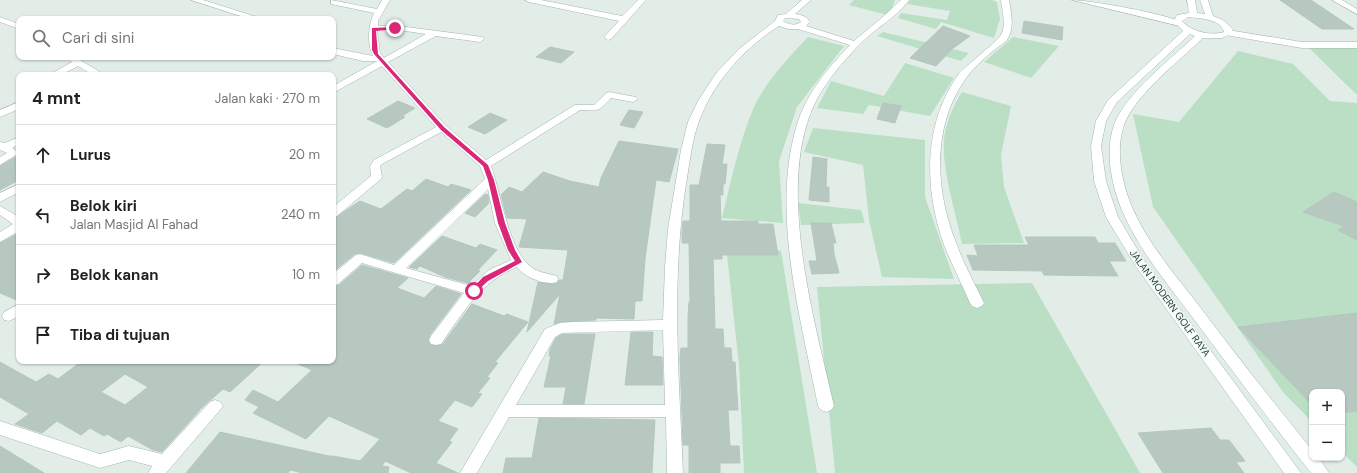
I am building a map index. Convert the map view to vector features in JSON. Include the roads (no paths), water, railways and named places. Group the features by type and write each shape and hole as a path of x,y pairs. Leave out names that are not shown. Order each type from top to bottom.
{"street":[{"path":"194,0 250,16"},
{"path":"386,0 374,21 374,50 381,60 442,128 485,165 491,180 501,223 511,250 519,262 531,273 552,279"},
{"path":"530,0 623,19"},
{"path":"608,37 642,0"},
{"path":"675,473 674,412 668,284 676,212 688,143 695,117 711,88 736,56 750,43 779,22 781,18 789,15 807,0"},
{"path":"826,406 795,249 792,201 794,162 801,128 815,93 859,41 890,16 905,0"},
{"path":"977,303 950,244 938,199 935,152 938,128 946,103 961,78 973,64 1004,38 1007,32 1006,0 999,0"},
{"path":"1076,0 1183,24"},
{"path":"1102,0 1183,24 1202,34 1218,35 1228,32 1302,45 1357,45"},
{"path":"1191,0 1193,15"},
{"path":"1204,0 1210,18"},
{"path":"1336,0 1357,12"},
{"path":"334,2 379,12"},
{"path":"234,16 240,13"},
{"path":"789,15 801,17 803,24"},
{"path":"1183,24 1193,15"},
{"path":"1193,15 1210,18 1225,25 1229,29 1228,32"},
{"path":"0,19 16,26"},
{"path":"779,22 787,26 803,24 859,41"},
{"name":"JALAN MODERN GOLF RAYA","path":"1183,24 1113,100 1101,121 1096,146 1100,181 1112,217 1139,262 1293,473"},
{"path":"374,29 399,28 480,39"},
{"path":"336,88 381,60 436,32"},
{"name":"JALAN MODERN GOLF RAYA","path":"1202,34 1129,105 1119,124 1115,150 1118,183 1131,218 1157,261 1280,422 1321,473"},
{"path":"336,52 363,58 381,60"},
{"path":"74,60 94,72"},
{"path":"60,72 78,63"},
{"path":"485,165 578,107 596,108 611,94 633,99"},
{"path":"0,114 16,106"},
{"path":"336,211 377,177 375,166 378,162 442,128"},
{"path":"2,146 16,141"},
{"path":"0,162 14,153 2,146"},
{"path":"396,270 491,180"},
{"path":"0,198 16,189"},
{"path":"0,210 16,221"},
{"path":"0,238 16,225"},
{"path":"336,278 360,258 396,270 474,291"},
{"path":"436,340 474,291 486,279 503,268 519,262"},
{"path":"468,473 550,333 560,328 572,327 670,325"},
{"path":"0,428 100,461 129,453 161,468 215,406"},
{"path":"504,411 674,412"}]}
